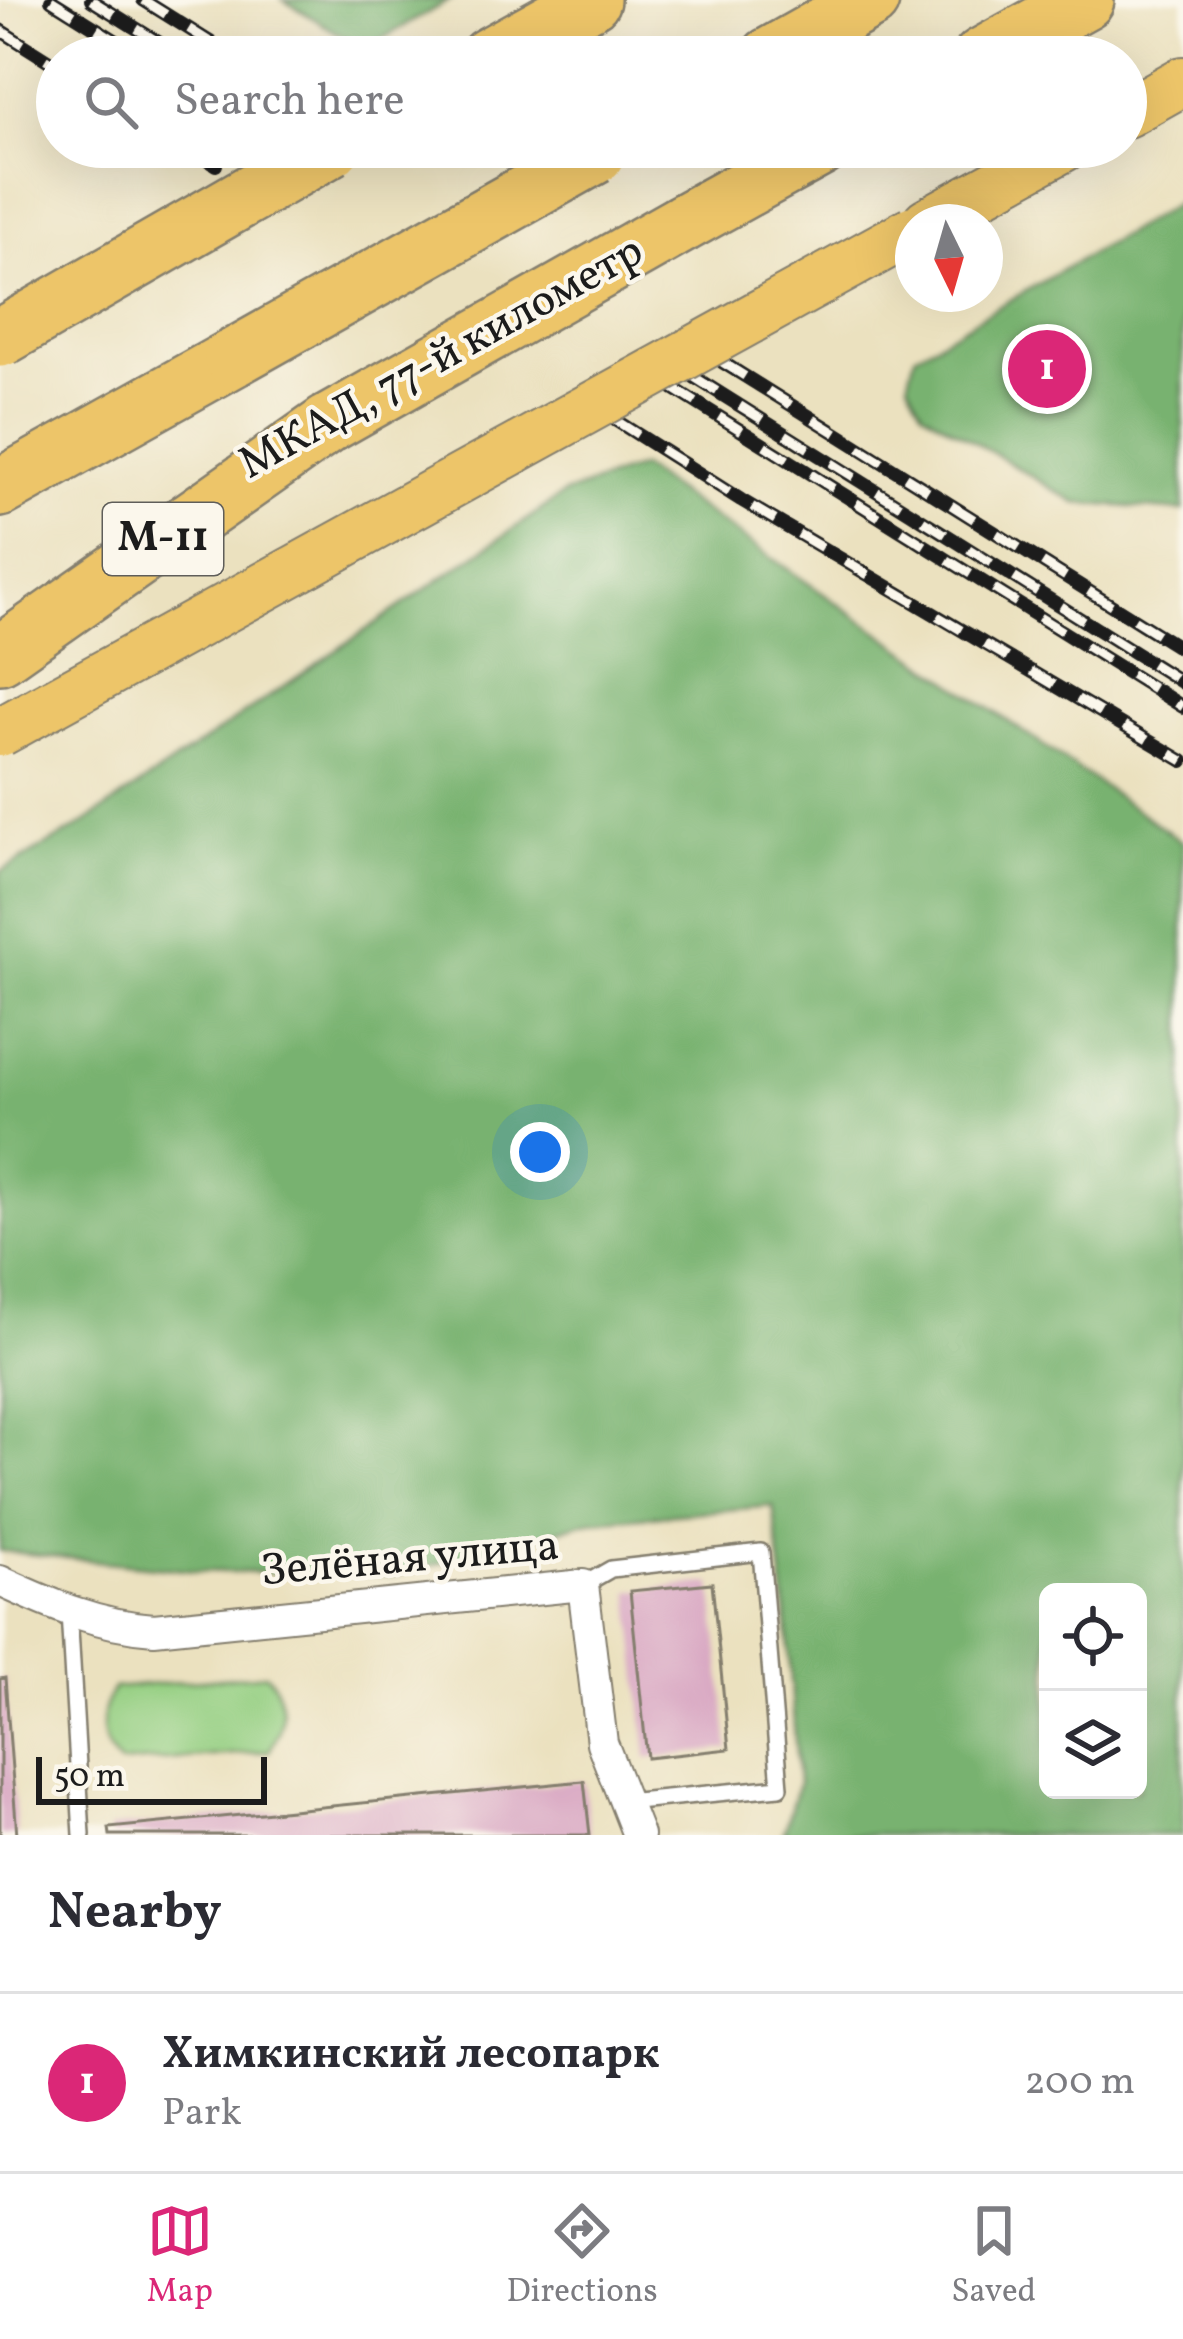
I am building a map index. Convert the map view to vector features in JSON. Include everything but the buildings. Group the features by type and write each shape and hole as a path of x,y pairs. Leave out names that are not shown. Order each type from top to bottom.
{"highway":[{"path":"526,36 591,0"},
{"path":"806,36 870,0"},
{"path":"1020,36 1085,0"},
{"path":"0,338 295,168"},
{"path":"0,488 572,168"},
{"name":"МКАД, 77-й километр","path":"0,606 783,168"},
{"name":"М-11","path":"0,655 328,424"}],"main road":[{"path":"1147,101 1183,81"},
{"path":"960,204 1026,168"},
{"path":"0,732 895,240"}],"street":[{"name":"Зелёная улица","path":"0,1581 69,1612 114,1626 154,1629 583,1585 602,1743 638,1835"}],"lane":[{"path":"583,1585 611,1569 761,1552 780,1786 625,1802"},
{"path":"69,1612 82,1835"}],"green space":[{"path":"283,0 450,0 387,36 343,36"},
{"path":"1183,200 1183,511 1076,503 923,411 908,383 915,355 989,312 1003,312 1003,304"},
{"path":"640,467 1183,842 1183,1835 783,1835 798,1784 786,1608 773,1506 590,1521 394,1576 193,1571 0,1551 0,872 85,823 564,494"},
{"path":"266,1674 278,1692 282,1712 269,1751 120,1764 107,1746 102,1717 114,1688"}],"railway":[{"path":"51,0 108,36"},
{"path":"91,0 148,36"},
{"path":"143,0 200,36"},
{"path":"0,30 36,53"},
{"path":"722,362 1183,650"},
{"path":"694,377 1183,683"},
{"path":"673,388 1183,707"},
{"path":"615,420 741,500 1183,761"}],"place":[{"name":"Химкинский лесопарк","path":"1047,369"}]}
